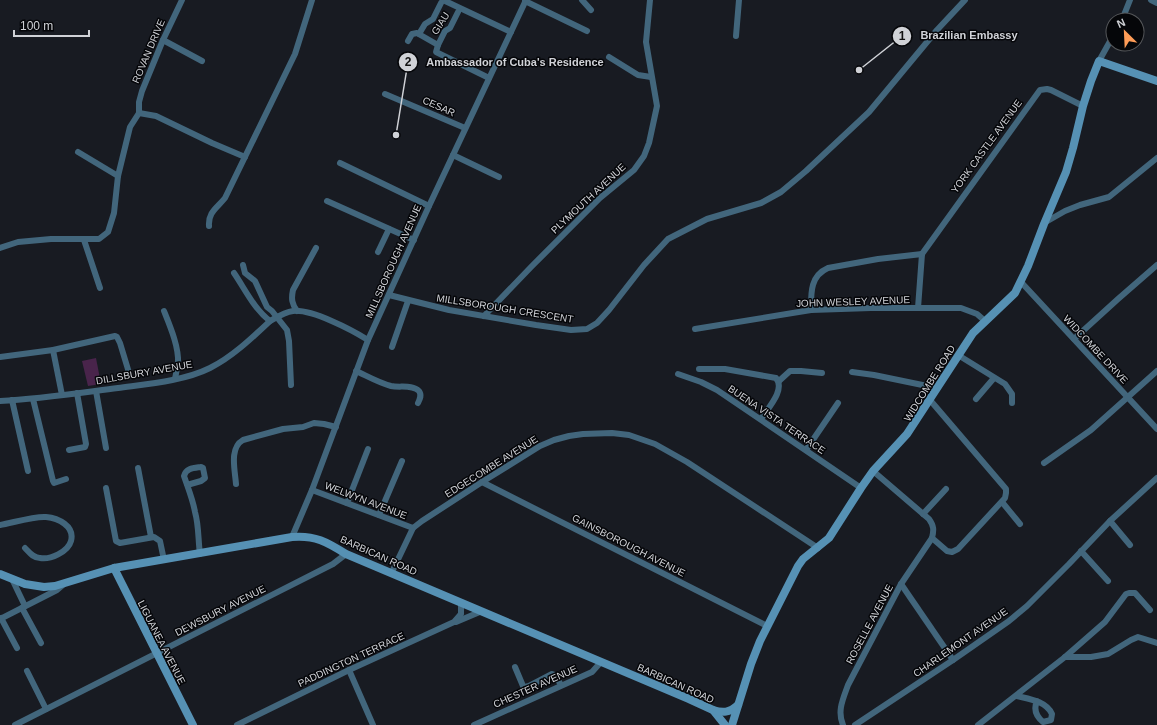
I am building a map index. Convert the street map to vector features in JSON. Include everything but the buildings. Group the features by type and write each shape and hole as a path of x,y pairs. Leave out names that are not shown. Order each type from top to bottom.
{"main road":[{"path":"1099,61 1157,81"},
{"name":"WIDCOMBE ROAD","path":"726,725 738,704 760,641 798,566 803,559 829,538 873,471 908,434 973,333 1015,293 1036,247 1066,172 1083,106 1099,61"},
{"name":"BARBICAN ROAD","path":"0,574 12,580 44,588 114,568 200,554 292,536 316,538 325,541 346,554 392,572 689,699 713,710 726,725"},
{"name":"LIGUANEA AVENUE","path":"114,568 193,725"},
{"path":"713,710 728,712 738,704"}],"street":[{"name":"ROVAN DRIVE","path":"139,113 139,102 142,91 163,40 182,0"},
{"path":"209,226 208,219 211,213 225,198 295,54 312,0"},
{"path":"526,0 587,31"},
{"name":"MILLSBOROUGH AVENUE","path":"292,536 312,490 368,340 453,155 463,128 486,77 511,32 526,0"},
{"path":"582,0 591,10"},
{"name":"PLYMOUTH AVENUE","path":"484,316 600,198 625,178 639,164 648,143 656,106 646,42 650,0"},
{"path":"736,36 739,0"},
{"name":"MILLSBOROUGH CRESCENT","path":"389,295 449,310 571,330 587,329 597,323 609,310 644,265 668,238 707,219 761,203 781,192 806,171 869,112 937,30 965,0"},
{"path":"1125,12 1130,0"},
{"path":"1151,0 1157,3"},
{"path":"442,1 511,32"},
{"name":"GIAU","path":"418,34 425,24 434,19 442,1"},
{"name":"GIAU","path":"458,12 450,28 445,31 436,50 438,54 486,77"},
{"name":"GIAU","path":"408,41 414,33 438,45"},
{"path":"163,40 202,61"},
{"name":"WIDCOMBE ROAD","path":"1099,61 1105,50"},
{"path":"610,57 638,75 651,77"},
{"name":"YORK CASTLE AVENUE","path":"922,254 1040,90 1047,88 1083,106"},
{"name":"CESAR","path":"385,94 463,128"},
{"path":"0,248 18,242 51,239 98,239 108,232 114,213 118,176 130,127 139,113 156,116 245,157"},
{"path":"78,152 118,176"},
{"path":"453,155 485,170 492,171 499,177"},
{"path":"1044,224 1065,211 1109,197 1157,158"},
{"path":"340,163 429,206"},
{"path":"485,170 488,164"},
{"path":"327,201 414,240"},
{"path":"378,252 389,229"},
{"path":"84,240 100,288"},
{"path":"297,311 291,296 316,248"},
{"path":"811,310 813,284 820,273 824,270 878,259 922,254 918,308"},
{"path":"242,265 245,273 255,281 265,303 284,326 289,341 291,385"},
{"path":"1074,339 1157,265"},
{"path":"234,273 263,316 270,321"},
{"name":"WIDCOMBE DRIVE","path":"1021,282 1157,429"},
{"path":"392,347 408,300"},
{"name":"JOHN WESLEY AVENUE","path":"695,329 811,310 961,308 977,314 985,321"},
{"path":"164,311 172,331 177,354 178,362 175,379"},
{"name":"DILLSBURY AVENUE","path":"0,401 33,399 96,391 175,379 195,374 228,358 270,321 291,311 306,312 334,322 368,340"},
{"path":"0,357 53,350 115,336 120,343 130,376"},
{"path":"53,350 62,395"},
{"path":"958,355 1005,384 1013,397 1012,403"},
{"path":"699,369 725,369 776,378 779,381"},
{"path":"356,371 391,386 415,389 420,392 421,395 418,403"},
{"path":"761,419 776,396 779,381 790,371 822,373"},
{"path":"1044,463 1091,430 1157,371"},
{"path":"852,372 937,388"},
{"name":"BUENA VISTA TERRACE","path":"678,374 708,385 761,419 861,488"},
{"path":"976,399 994,378"},
{"path":"96,391 106,448"},
{"path":"69,450 85,447 86,444 77,393"},
{"path":"33,399 53,481 54,483 66,479"},
{"path":"12,400 28,471"},
{"path":"873,471 928,519 933,527 934,532 932,538 946,551 955,551 1002,502 1006,489 930,400"},
{"path":"806,450 838,403"},
{"path":"236,484 234,452 238,442 283,429 296,429 314,424 324,424 336,427"},
{"name":"EDGECOMBE AVENUE","path":"392,572 413,528 438,510 540,446 554,440 583,434 612,433 630,435 655,444 687,462 818,548"},
{"path":"347,503 368,449"},
{"path":"379,516 402,461"},
{"path":"138,468 151,537"},
{"name":"CHARLEMONT AVENUE","path":"854,725 953,660 1015,616 1081,552 1110,521 1157,478"},
{"name":"GAINSBOROUGH AVENUE","path":"482,482 768,626"},
{"path":"187,485 195,512 200,554"},
{"path":"106,488 116,541 120,543 151,537 157,539 160,541 164,560"},
{"path":"923,514 946,489"},
{"name":"WELWYN AVENUE","path":"312,490 413,528"},
{"path":"1002,502 1020,524"},
{"path":"0,525 44,516 61,520 67,526 70,533 71,541 67,548 50,557 40,558 32,555 25,548"},
{"path":"1110,521 1130,545"},
{"name":"ROSELLE AVENUE","path":"843,725 840,718 840,710 848,685 901,584 932,538"},
{"path":"1081,552 1108,581"},
{"name":"DEWSBURY AVENUE","path":"15,725 158,654 333,564 346,554"},
{"path":"12,580 23,607 41,643"},
{"path":"17,648 0,619 57,590 67,582"},
{"path":"901,584 953,660"},
{"path":"978,725 1065,657 1104,622 1126,594 1135,593 1150,610"},
{"path":"454,622 461,614 461,602"},
{"name":"PADDINGTON TERRACE","path":"237,725 349,670 454,622 482,611"},
{"path":"1065,657 1091,657 1108,654 1138,637 1157,643"},
{"name":"CHESTER AVENUE","path":"474,725 592,672 601,662"},
{"path":"515,667 523,686 525,687 552,674 555,675 562,685"},
{"path":"349,670 373,725"},
{"path":"27,671 46,709"},
{"path":"1017,696 1037,701"}],"shaded area":[{"path":"96,358 101,384 88,386 82,361"}],"place":[{"name":"Brazilian Embassy","path":"859,70"},
{"name":"Ambassador of Cuba's Residence","path":"396,135"}]}
